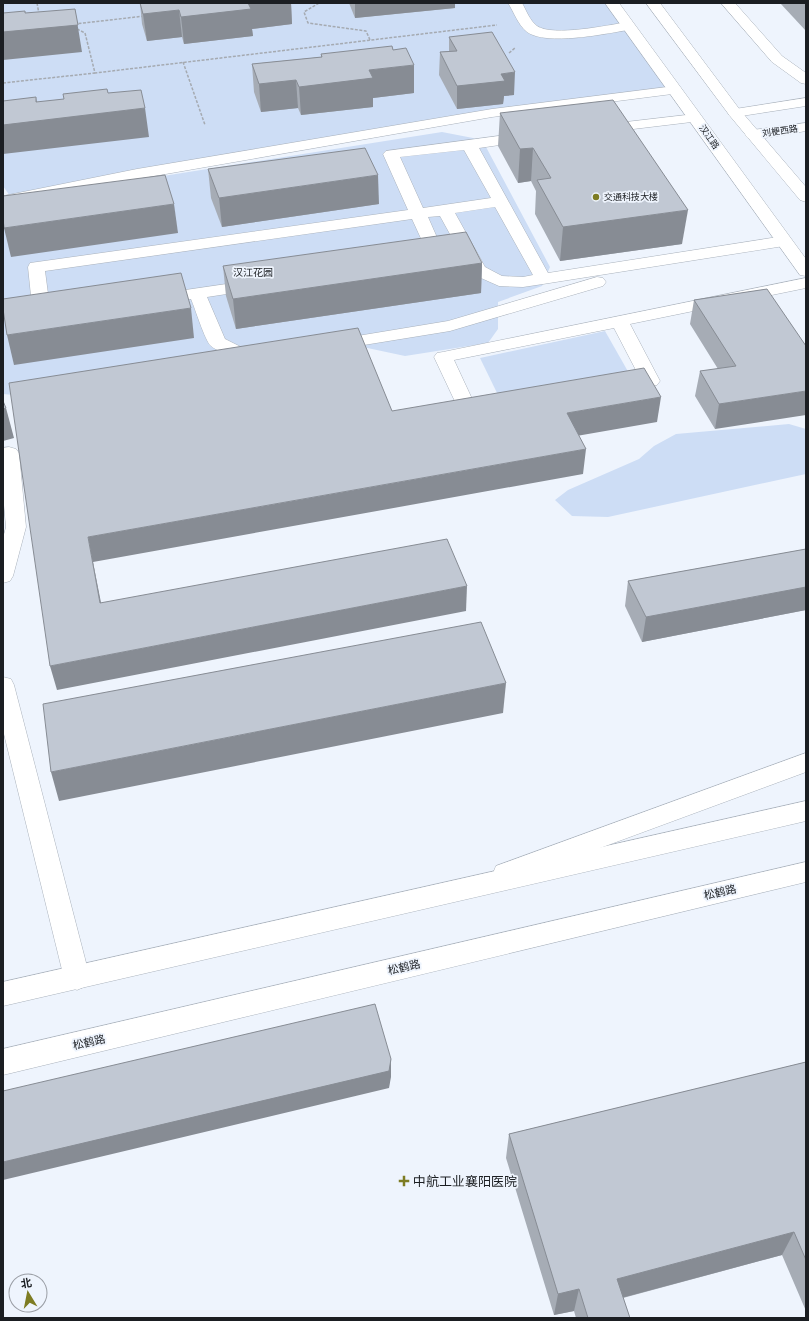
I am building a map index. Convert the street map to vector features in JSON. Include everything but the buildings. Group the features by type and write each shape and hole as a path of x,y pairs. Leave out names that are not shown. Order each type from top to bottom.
{"main road":[{"path":"515,3 531,28 545,34 559,35 628,26"},
{"name":"汉江路","path":"612,3 806,271"},
{"path":"653,3 735,113 806,197"},
{"path":"728,3 777,59 806,80"},
{"path":"3,201 137,174 492,113 675,90"},
{"path":"735,113 806,102"},
{"path":"586,130 695,118"},
{"name":"刘梗西路","path":"753,134 806,127"},
{"path":"469,253 431,259 418,214 391,154 547,135"},
{"path":"469,144 543,279"},
{"path":"66,312 42,315 36,267 418,214 500,201"},
{"path":"445,210 478,270 498,281 522,282 784,241"},
{"path":"317,348 450,326 681,258"},
{"path":"143,301 267,283"},
{"path":"499,405 468,410 443,357 806,284"},
{"path":"197,293 217,342 236,352 263,356 271,355"},
{"path":"613,387 651,381 618,321"},
{"path":"3,455 10,453 16,527 3,576"},
{"path":"3,685 77,978"},
{"path":"457,890 806,762"},
{"path":"3,994 806,811"},
{"name":"松鹤路","path":"3,1062 806,872"}],"path":[{"path":"37,3 39,17"},
{"path":"319,3 304,12 308,24 366,31 370,40"},
{"path":"68,25 146,16"},
{"path":"3,83 527,22"},
{"path":"74,28 85,33 96,73"},
{"path":"183,62 205,125"}],"shaded area":[{"path":"3,3 612,3 675,90 492,113 12,199 3,186"},
{"path":"442,132 473,138 486,147 550,267 542,286 498,302 498,329 488,343 405,356 358,346 24,396 3,394 3,205 157,177"},
{"path":"605,331 630,375 498,395 480,358"},
{"path":"789,424 806,429 806,474 608,517 572,516 555,500 568,490 639,459 654,446 676,434"}],"place":[{"name":"交通科技大楼","path":"596,197"},
{"name":"中航工业襄阳医院","path":"404,1181"}],"district":[{"name":"汉江花园","path":"253,272"}]}
